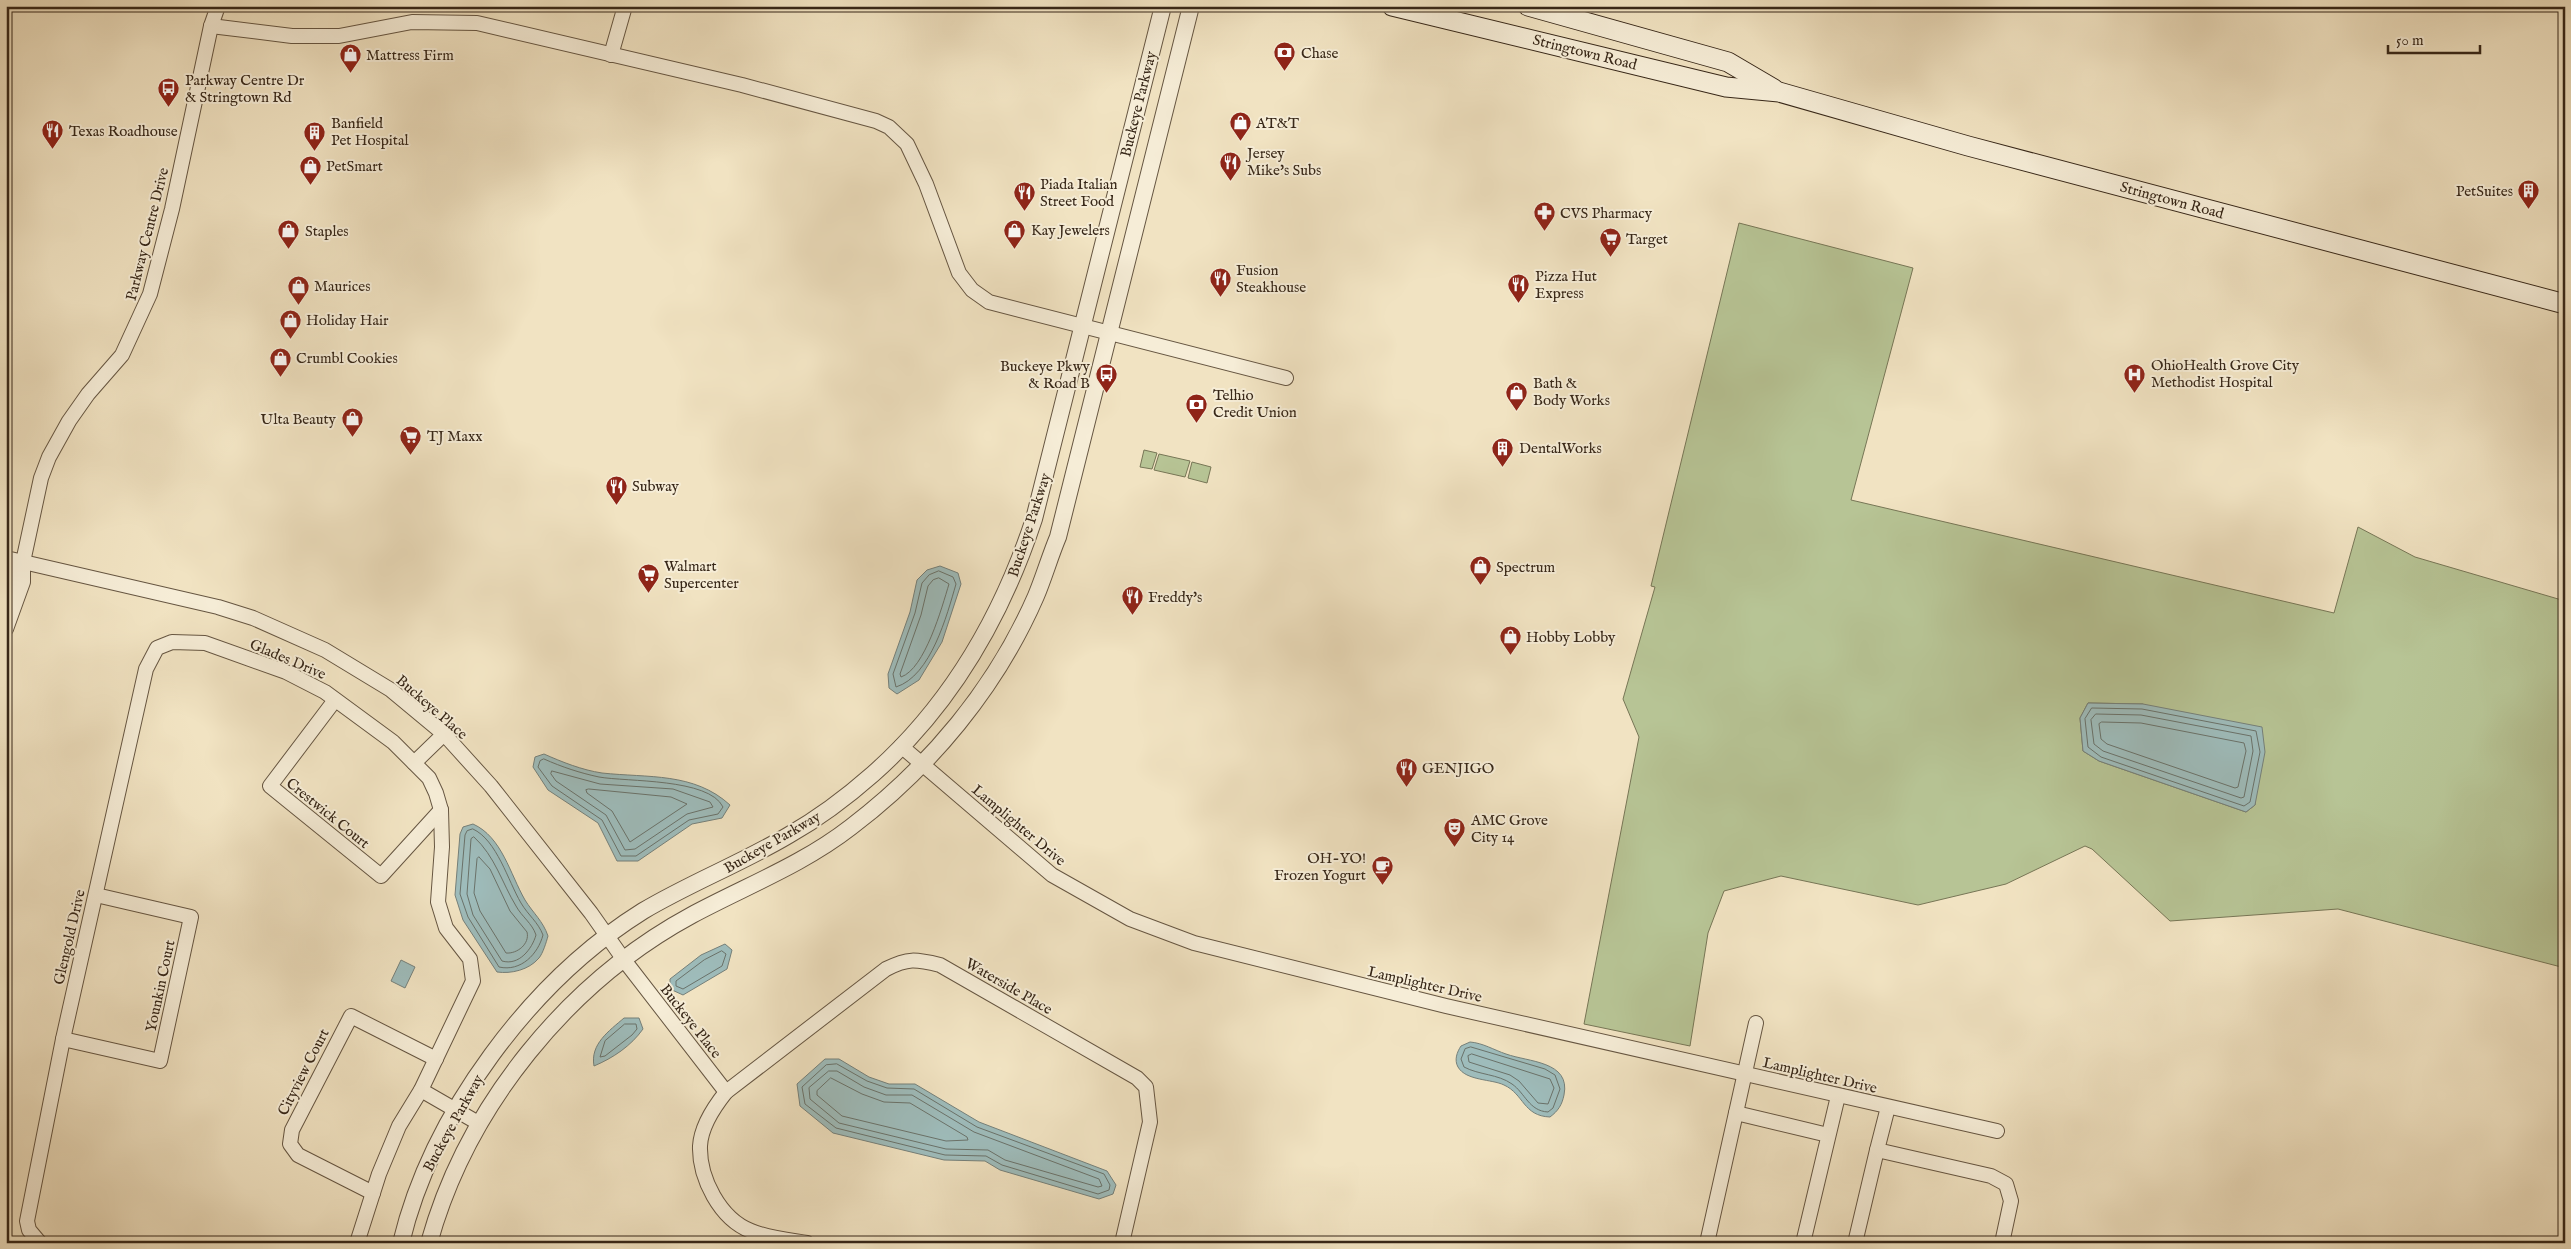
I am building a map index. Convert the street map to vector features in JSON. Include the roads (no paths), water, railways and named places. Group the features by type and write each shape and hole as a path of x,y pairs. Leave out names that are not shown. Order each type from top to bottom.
{"main road":[{"name":"Stringtown Road","path":"1392,6 1726,88 1779,92 1968,146 2565,304"},
{"name":"Stringtown Road","path":"1528,6 1728,62 1779,92"}],"street":[{"name":"Parkway Centre Drive","path":"7,618 17,605 24,582 23,562 41,478 49,457 69,421 88,394 122,354 150,294 172,209 210,26 218,6"},
{"path":"611,55 624,6"},
{"name":"Buckeye Parkway","path":"400,1243 424,1174 476,1078 512,1030 555,983 608,936 642,912 678,891 790,835 836,803 874,773 901,746 945,695 969,661 1012,582 1034,519 1163,6"},
{"name":"Buckeye Parkway","path":"429,1243 455,1172 480,1124 515,1069 574,1002 624,960 658,935 692,915 806,858 850,828 922,765 984,688 1018,631 1036,596 1064,514 1191,6"},
{"path":"210,26 292,36 339,36 412,22 477,23 742,85 852,114 888,127 901,136 913,156 959,273 972,290 989,302 1286,378"},
{"name":"Buckeye Place","path":"6,558 218,607 253,618 325,650 391,690 444,734 491,786 726,1092"},
{"name":"Parkway Centre Drive","path":"6,600 11,581 23,562"},
{"name":"Glades Drive","path":"157,648 172,642 206,643 286,672 335,700 392,742 429,778 441,810 442,847 438,902 446,928 470,959 474,974 471,988 436,1059"},
{"name":"Glengold Drive","path":"36,1239 27,1221 63,1039 146,670 157,648"},
{"name":"Crestwick Court","path":"335,700 270,786 381,876 441,810"},
{"path":"414,763 444,734"},
{"name":"Lamplighter Drive","path":"901,746 1052,875 1130,919 1194,943 1305,973 1998,1131"},
{"name":"Younkin Court","path":"63,1039 160,1061 191,917 96,895"},
{"name":"Waterside Place","path":"726,1092 886,969 906,960 920,960 940,965 1137,1078 1146,1087 1150,1122 1122,1243"},
{"name":"Cityview Court","path":"373,1193 298,1155 290,1144 292,1130 351,1016 436,1059"},
{"path":"1707,1243 1756,1023"},
{"path":"357,1243 373,1193 399,1126 421,1090 436,1059"},
{"path":"421,1090 480,1124"},
{"path":"726,1092 708,1120 700,1146 704,1169 714,1195 720,1206 736,1222 750,1230 776,1238 807,1243"},
{"path":"1803,1243 1838,1096"},
{"path":"1855,1243 1888,1107"},
{"path":"1736,1112 1828,1135"},
{"path":"1877,1150 1991,1176 2006,1184 2011,1201 2002,1243"}],"water":[{"path":"940,566 958,573 961,584 942,642 919,680 897,694 889,688 888,674 910,612 917,580 927,570"},
{"path":"2088,703 2143,704 2262,727 2265,752 2255,805 2246,812 2099,761 2083,751 2080,718"},
{"path":"544,754 595,772 670,778 686,782 716,794 730,805 722,818 692,824 638,861 617,861 598,823 548,790 533,767 535,757"},
{"path":"473,824 483,830 498,847 525,900 541,921 548,936 539,958 530,966 520,970 497,972 463,920 455,895 460,834 463,827"},
{"path":"725,944 732,950 727,969 683,995 670,989 670,979 701,955"},
{"path":"401,960 415,967 405,988 391,981"},
{"path":"624,1018 639,1018 643,1029 621,1051 594,1066 595,1051 598,1045 607,1033"},
{"path":"1470,1042 1555,1069 1561,1075 1564,1084 1564,1095 1561,1105 1550,1117 1541,1116 1529,1109 1511,1089 1504,1085 1473,1077 1462,1072 1457,1064 1457,1053 1461,1046"},
{"path":"825,1059 839,1059 869,1077 889,1084 915,1084 979,1122 1107,1171 1116,1185 1113,1194 1099,1199 1000,1170 985,1161 944,1160 833,1133 800,1106 797,1084"}],"place":[{"name":"Chase","path":"1285,72"},
{"name":"Mattress Firm","path":"350,74"},
{"name":"Parkway Centre Dr & Stringtown Rd","path":"169,108"},
{"name":"AT&T","path":"1240,142"},
{"name":"Texas Roadhouse","path":"53,150"},
{"name":"Banfield Pet Hospital","path":"315,151"},
{"name":"Jersey Mike's Subs","path":"1231,181"},
{"name":"PetSmart","path":"310,185"},
{"name":"PetSuites","path":"2529,210"},
{"name":"Piada Italian Street Food","path":"1024,212"},
{"name":"CVS Pharmacy","path":"1544,232"},
{"name":"Kay Jewelers","path":"1015,249"},
{"name":"Staples","path":"289,250"},
{"name":"Target","path":"1610,258"},
{"name":"Fusion Steakhouse","path":"1220,298"},
{"name":"Pizza Hut Express","path":"1519,304"},
{"name":"Maurices","path":"298,305"},
{"name":"Holiday Hair","path":"290,339"},
{"name":"Crumbl Cookies","path":"280,377"},
{"name":"OhioHealth Grove City Methodist Hospital","path":"2135,393"},
{"name":"Buckeye Pkwy & Road B","path":"1106,394"},
{"name":"Bath & Body Works","path":"1517,411"},
{"name":"Telhio Credit Union","path":"1197,423"},
{"name":"Ulta Beauty","path":"352,438"},
{"name":"TJ Maxx","path":"411,455"},
{"name":"DentalWorks","path":"1503,467"},
{"name":"Subway","path":"616,505"},
{"name":"Spectrum","path":"1480,586"},
{"name":"Walmart Supercenter","path":"648,594"},
{"name":"Freddy's","path":"1132,616"},
{"name":"Hobby Lobby","path":"1510,656"},
{"name":"GENJIGO","path":"1406,787"},
{"name":"AMC Grove City 14","path":"1455,848"},
{"name":"OH-YO! Frozen Yogurt","path":"1382,886"}]}
